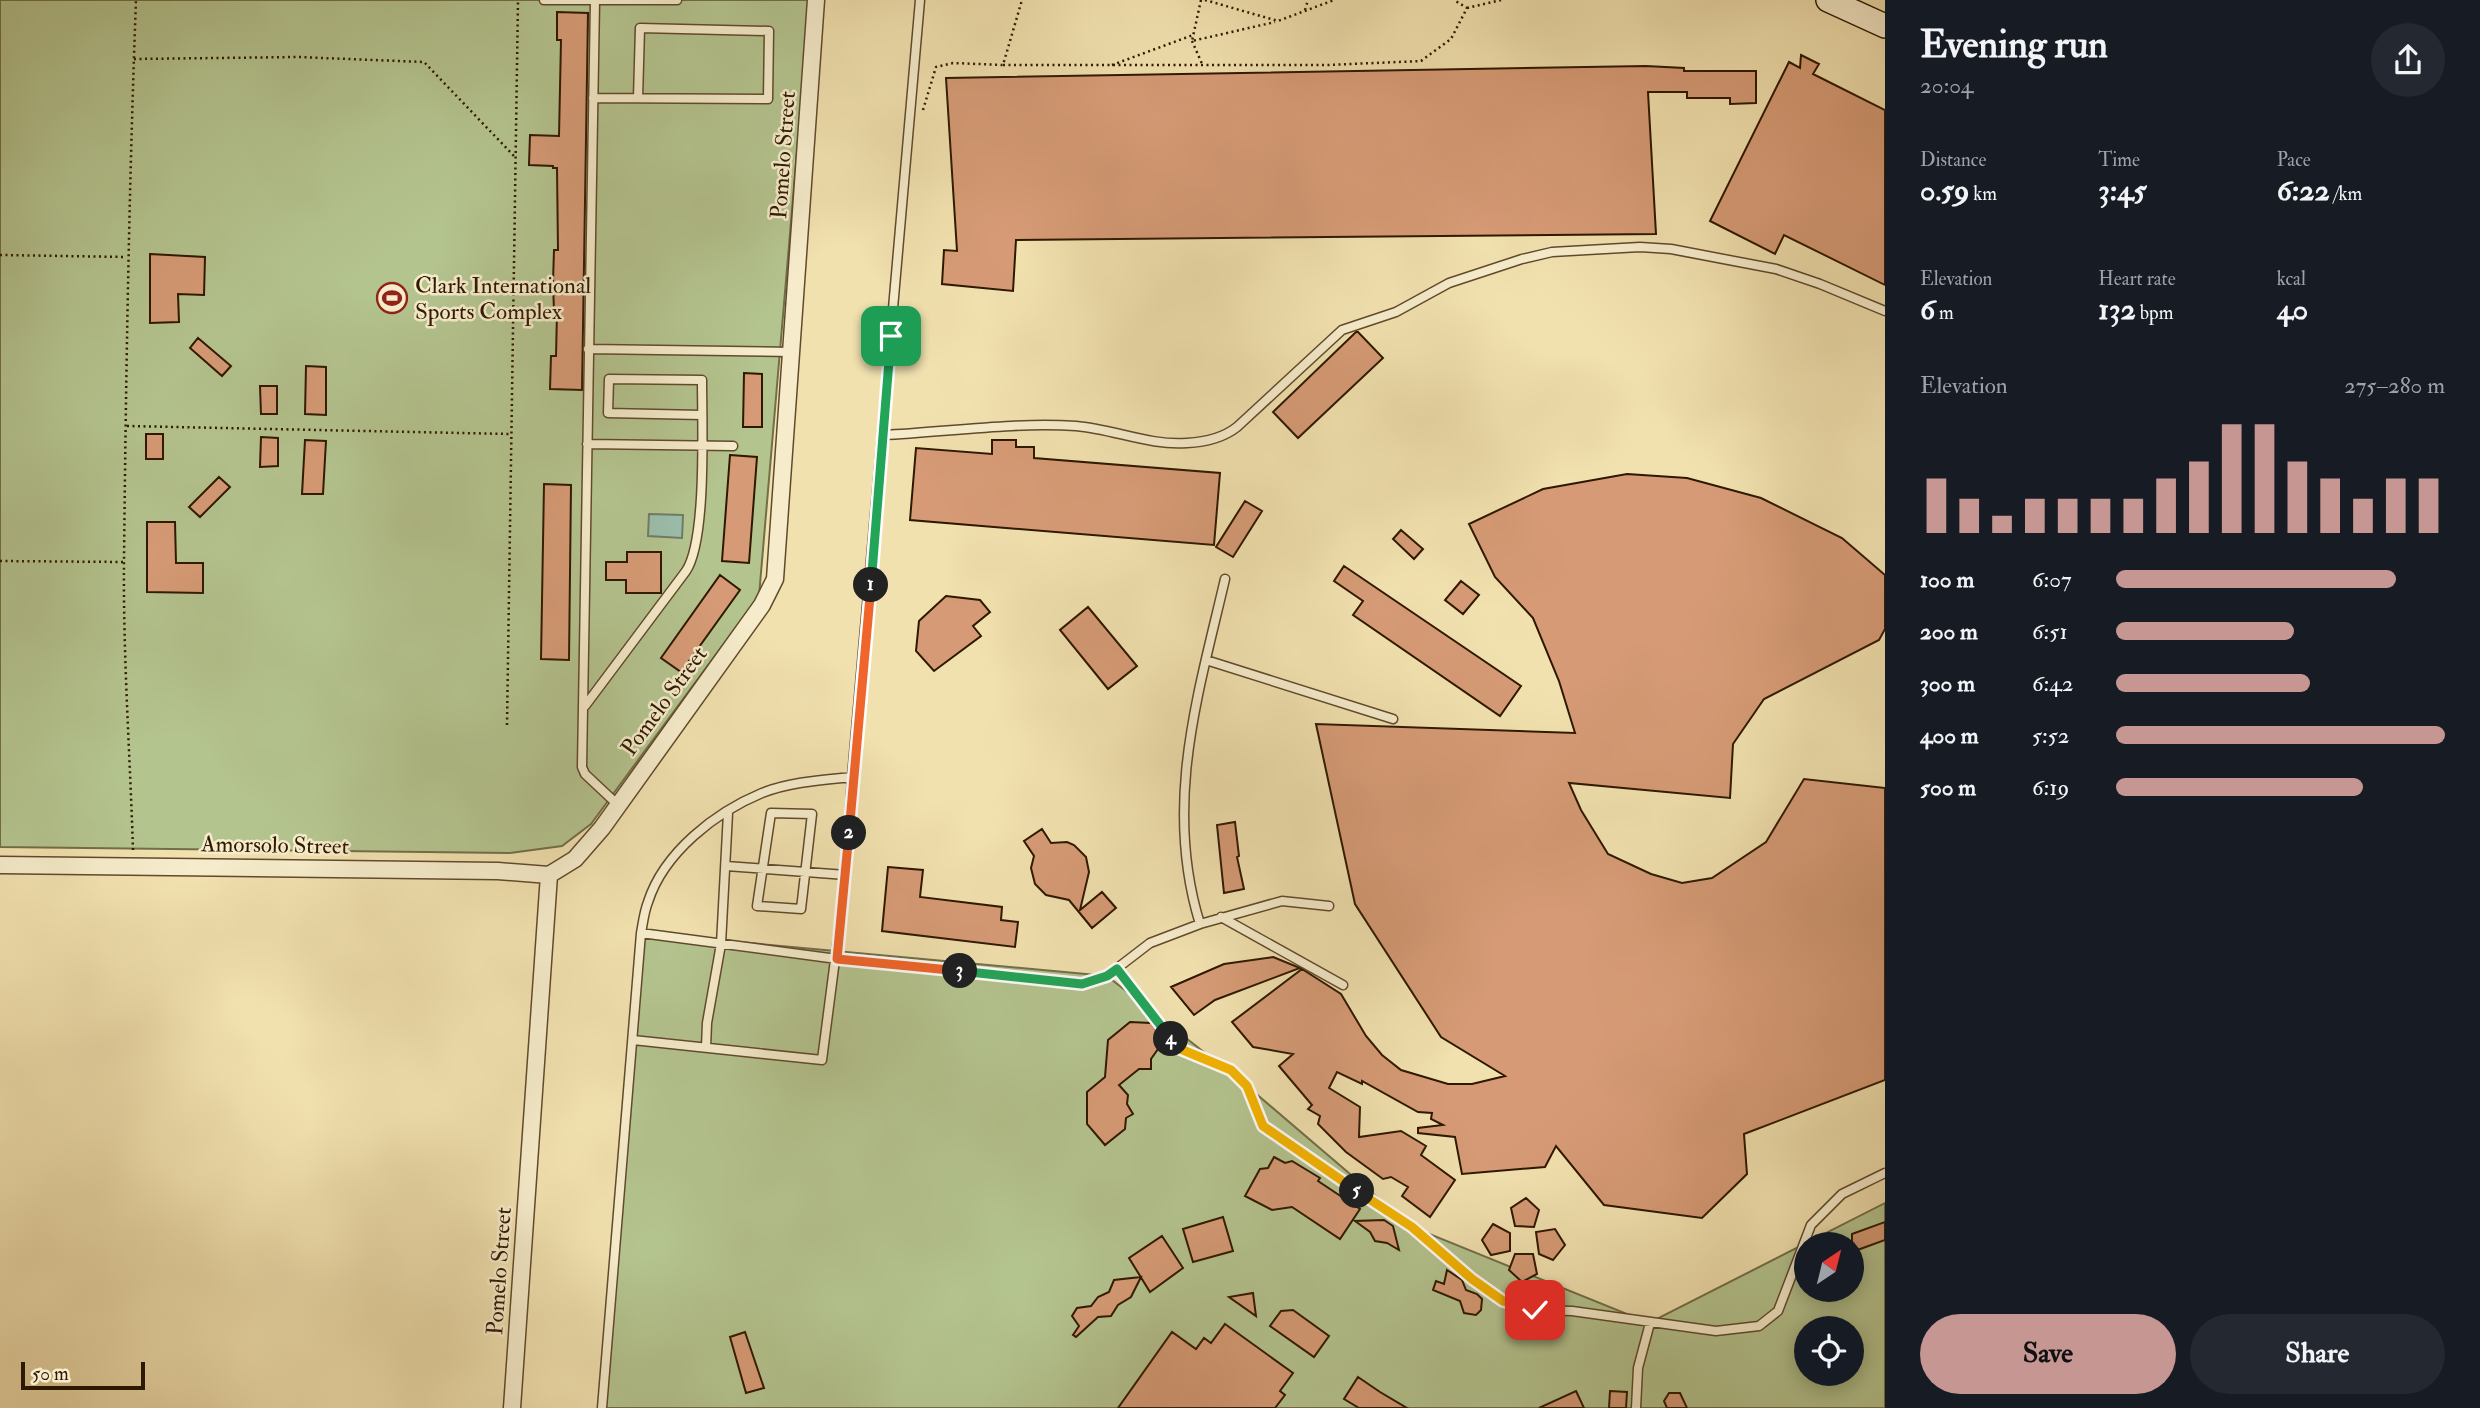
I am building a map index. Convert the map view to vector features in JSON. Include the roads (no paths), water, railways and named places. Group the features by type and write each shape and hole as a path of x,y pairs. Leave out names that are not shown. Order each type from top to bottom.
{"main road":[{"path":"1828,0 1885,26"}],"street":[{"name":"Pomelo Street","path":"512,1408 549,875 575,859 602,828 762,605 775,579 816,0"},
{"name":"Amorsolo Street","path":"0,865 485,871 549,875"}],"lane":[{"path":"544,0 677,0"},
{"path":"633,1040 822,1060 846,875 852,777 920,0"},
{"path":"595,1 583,771 617,804"},
{"path":"593,98 768,99 769,31 639,28 638,98"},
{"path":"883,435 1027,426 1096,428 1165,442 1188,443 1218,439 1237,427 1342,330 1395,312 1449,283 1552,252 1640,247 1671,249 1776,269 1885,311"},
{"path":"588,349 793,352"},
{"path":"585,706 693,559 696,548 702,447 702,415 702,380 608,380 608,414 702,415"},
{"path":"587,444 733,446"},
{"path":"1200,924 1188,876 1184,786 1188,734 1225,579"},
{"path":"1206,660 1393,719"},
{"path":"602,1408 640,933 648,900 669,862 697,833 728,813 762,793 801,783 852,777"},
{"path":"706,1047 707,1023 721,944 728,813"},
{"path":"771,813 812,814 802,909 757,906 761,869 771,813"},
{"path":"726,866 846,875"},
{"path":"640,933 837,959 1082,984 1107,976 1150,943 1221,917 1282,901 1329,906"},
{"path":"1221,917 1343,985"},
{"path":"1117,969 1178,1048 1231,1070 1247,1086 1263,1126 1412,1227 1472,1279 1503,1301 1535,1310 1572,1311 1716,1331 1759,1326 1778,1311 1811,1225 1842,1194 1885,1173"},
{"path":"1636,1404 1638,1368 1650,1323"}],"place":[{"name":"Clark International Sports Complex","path":"392,298"}]}
